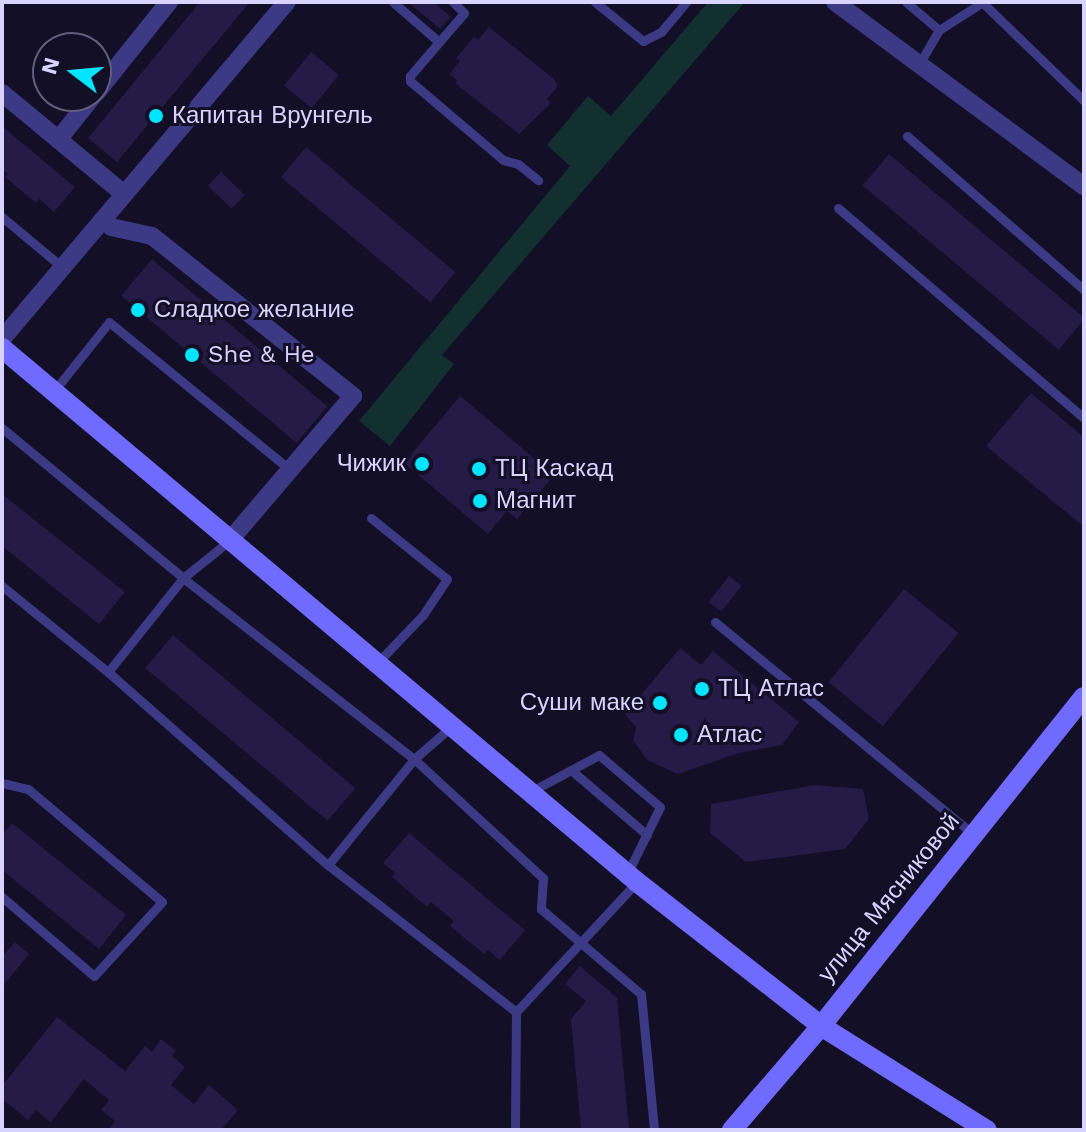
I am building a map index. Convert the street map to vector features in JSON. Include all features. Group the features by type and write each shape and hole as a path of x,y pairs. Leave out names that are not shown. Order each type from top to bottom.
{"street":[{"path":"112,73 169,2"},
{"path":"2,339 287,2"},
{"path":"835,2 1084,186"},
{"path":"2,93 124,194"},
{"path":"58,140 81,112"},
{"path":"111,227 152,236 353,396 229,541"},
{"path":"2,348 632,878 821,1026 987,1130"},
{"name":"улица Мясниковой","path":"732,1130 821,1026 1084,697"}],"lane":[{"path":"393,2 439,42"},
{"path":"453,2 464,13 410,76 410,81 503,160 518,164 538,180"},
{"path":"595,2 643,41 661,32 686,2"},
{"path":"906,2 939,30"},
{"path":"918,66 939,30 983,2 1084,101"},
{"path":"907,136 1084,290"},
{"path":"838,208 1084,418"},
{"path":"2,217 62,267"},
{"path":"54,391 109,322 292,471"},
{"path":"2,428 183,578 414,759 543,878 541,909 641,994 654,1130"},
{"path":"371,518 447,579 423,615 376,664"},
{"path":"108,672 183,578 229,541"},
{"path":"2,586 108,672 328,865 516,1012"},
{"path":"715,622 974,835"},
{"path":"328,865 414,759 451,727"},
{"path":"515,1130 516,1012 581,941 632,878 660,807 599,755 529,792"},
{"path":"571,770 647,835"},
{"path":"2,783 28,789 162,902 94,976 2,897"}],"green space":[{"path":"708,2 745,2 442,355 454,364 390,446 359,421 570,166 547,145 588,96 611,116"}],"building":[{"path":"200,2 250,2 117,162 88,138"},
{"path":"408,2 433,2 451,17 440,29"},
{"path":"489,27 554,79 558,86 547,99 551,103 519,134 455,83 457,80 449,74 460,61 456,58 474,37 478,40"},
{"path":"311,52 339,75 312,108 284,85"},
{"path":"2,126 75,187 54,212 39,199 36,203 5,177 8,174 2,169"},
{"path":"306,147 455,272 430,302 281,177"},
{"path":"889,154 1084,318 1059,350 863,185"},
{"path":"221,172 245,195 232,209 208,186"},
{"path":"152,259 327,406 297,443 121,296"},
{"path":"1031,393 1084,437 1084,527 986,446"},
{"name":"ТЦ Каскад","path":"460,396 554,475 517,519 507,511 488,534 404,463"},
{"path":"2,494 125,592 99,624 2,546"},
{"path":"729,576 742,586 721,612 709,602"},
{"path":"904,589 958,633 883,726 828,682"},
{"path":"173,635 355,788 328,821 145,668"},
{"name":"ТЦ Атлас","path":"680,648 701,665 713,651 799,722 782,745 739,753 678,774 647,760 633,740 636,727 625,714"},
{"path":"814,785 863,789 869,819 845,849 746,862 710,833 711,804"},
{"path":"12,823 126,915 99,949 2,870 2,835"},
{"path":"409,833 525,930 500,960 488,950 484,954 450,926 454,921 431,902 427,907 392,877 395,873 383,863"},
{"path":"15,942 29,954 2,987 2,957"},
{"path":"580,966 617,998 629,1130 581,1130 571,1019 586,1001 565,984"},
{"path":"57,1017 125,1071 145,1046 152,1052 161,1039 176,1051 172,1056 185,1067 171,1085 194,1104 209,1085 238,1110 221,1130 108,1130 115,1121 101,1110 109,1100 84,1079 51,1122 36,1110 28,1120 2,1099 2,1086"}],"place":[{"name":"Капитан Врунгель","path":"156,116"},
{"name":"Сладкое желание","path":"138,310"},
{"name":"She & He","path":"192,355"},
{"name":"Чижик","path":"422,464"},
{"name":"ТЦ Каскад","path":"479,469"},
{"name":"Магнит","path":"480,501"},
{"name":"ТЦ Атлас","path":"702,689"},
{"name":"Суши маке","path":"660,703"},
{"name":"Атлас","path":"681,735"}]}
